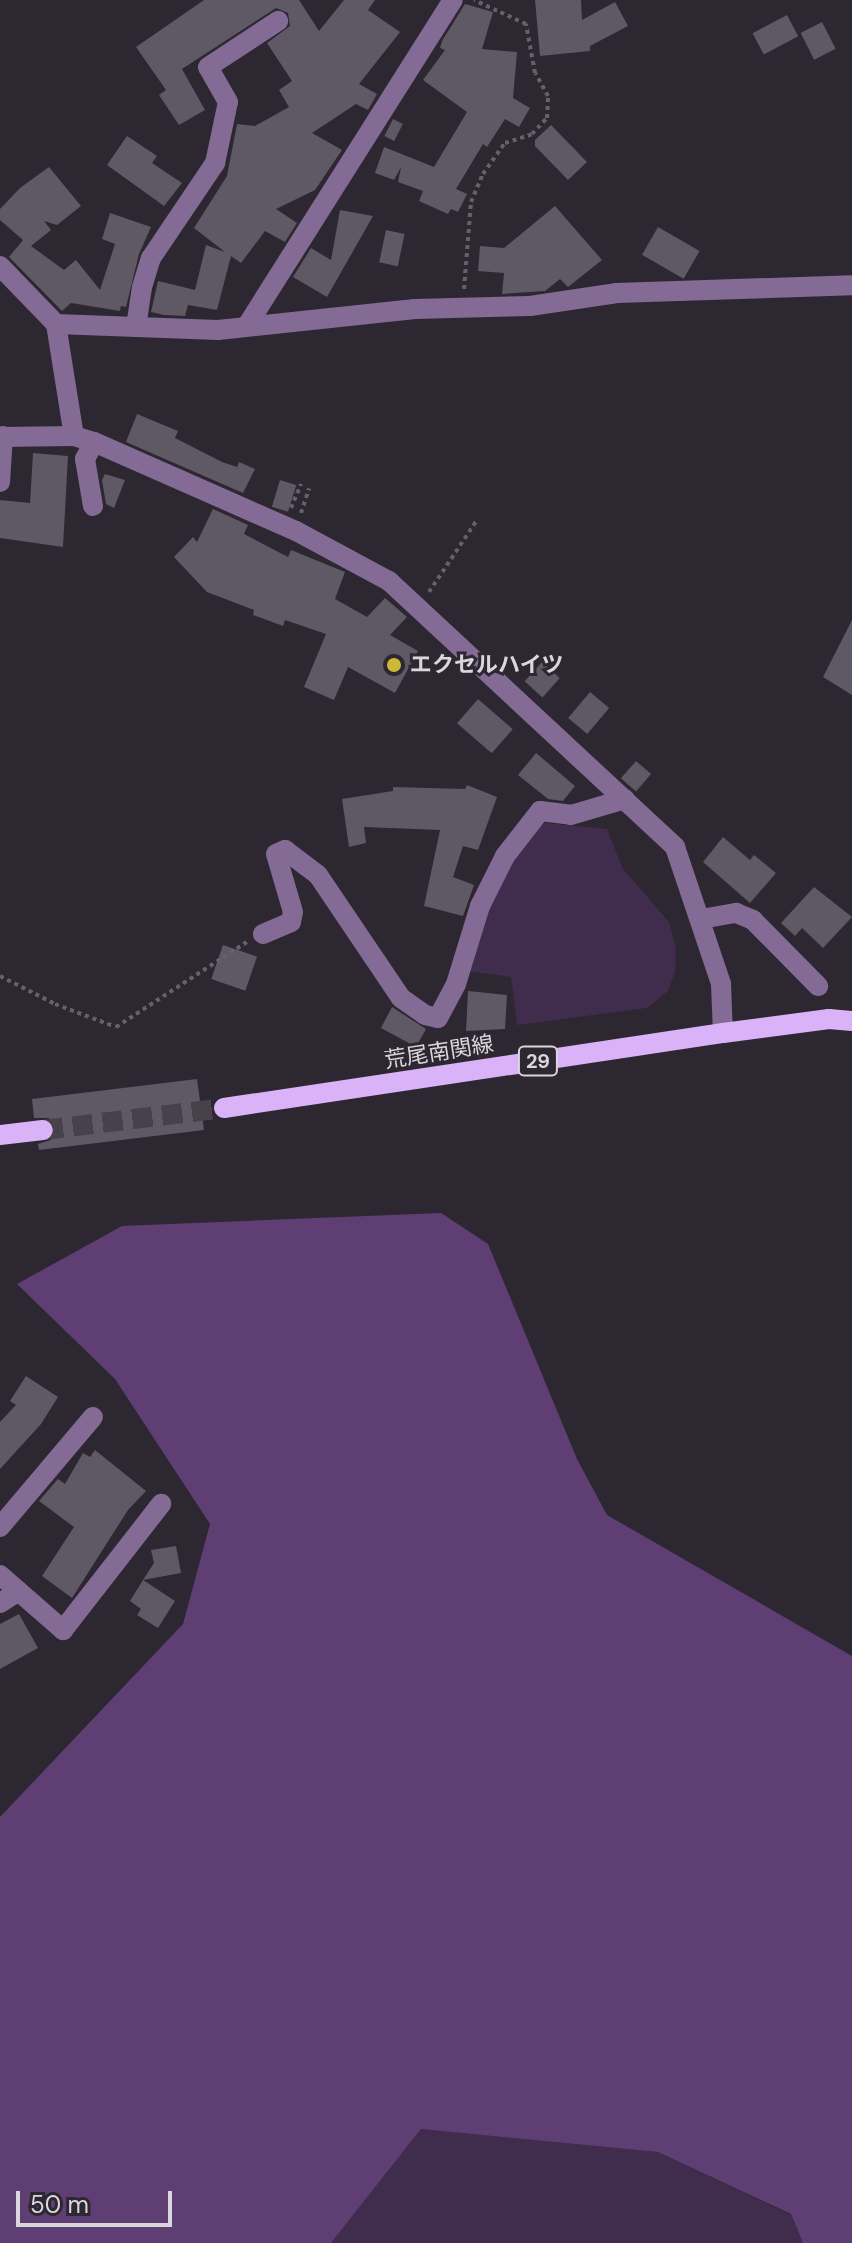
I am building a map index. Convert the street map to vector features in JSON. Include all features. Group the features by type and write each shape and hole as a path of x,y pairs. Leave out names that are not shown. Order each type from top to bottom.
{"main road":[{"name":"荒尾南関線","path":"224,1108 723,1033 829,1019 852,1021"},
{"path":"0,1135 43,1130"}],"street":[{"path":"248,324 453,0"},
{"path":"136,327 142,287 151,258 215,163 228,102 208,67 278,21"},
{"path":"0,266 58,332 74,436"},
{"path":"58,332 136,327 218,330 248,324 530,306 617,293 673,289 852,285"},
{"path":"0,482 1,436 74,436 290,528 364,565 418,607 675,847 721,984 723,1033"},
{"path":"93,506 85,459 94,442"},
{"path":"263,934 291,922 293,912 276,854 285,850 318,875 401,998 425,1015 438,1018 456,984 480,906 505,856 540,811 571,815 625,799"},
{"path":"701,919 736,913 753,920 818,986"},
{"path":"0,1527 93,1417"},
{"path":"0,1575 63,1630 161,1504"},
{"path":"0,1603 19,1591"}],"path":[{"path":"462,308 471,202 483,174 505,143 532,134 547,118 548,96 535,73 526,24 474,0"},
{"path":"290,528 301,484"},
{"path":"290,528 309,488"},
{"path":"418,607 477,520"},
{"path":"0,976 55,1004 116,1027 230,951 263,934"}],"shaded area":[{"path":"545,823 607,829 623,869 669,922 676,948 675,972 668,991 647,1008 517,1025 511,977 467,971 477,929 522,842"},
{"path":"441,1213 488,1244 577,1459 607,1515 852,1656 852,2243 803,2243 791,2214 658,2152 421,2129 331,2243 0,2243 0,1817 183,1624 210,1524 115,1379 17,1284 122,1226"},
{"path":"421,2129 658,2152 791,2215 803,2243 331,2243"}],"building":[{"path":"204,0 299,0 319,31 344,0 375,0 368,10 400,32 359,84 377,94 368,110 356,104 312,133 342,150 315,190 276,209 297,223 285,242 265,231 241,263 231,256 217,310 188,305 185,316 164,315 151,312 158,281 195,290 206,245 225,252 194,228 227,176 237,124 255,126 289,107 279,90 292,81 267,43 290,26 288,13 276,8 182,69 205,110 179,125 159,95 166,90 136,47"},
{"path":"535,0 581,0 582,20 615,2 628,26 590,46 590,51 540,56"},
{"path":"465,4 493,12 482,49 517,52 513,98 530,108 519,127 505,119 487,147 483,144 456,189 467,194 458,212 451,209 448,214 419,201 423,191 398,182 401,167 394,180 375,173 384,147 434,167 467,112 423,80 445,50 440,48 442,41"},
{"path":"787,15 798,36 764,55 753,33"},
{"path":"822,22 836,49 814,60 801,33"},
{"path":"393,119 403,124 394,141 384,136"},
{"path":"551,125 587,162 568,180 535,146 535,140"},
{"path":"127,136 157,156 152,163 182,183 164,206 107,165"},
{"path":"49,167 81,206 57,225 44,221 51,230 31,246 64,270 76,260 100,290 115,244 102,239 110,213 151,227 139,254 126,307 121,306 120,311 71,303 62,311 9,257 23,240 0,220 0,209 20,188"},
{"path":"555,206 602,260 568,287 560,279 545,291 502,294 504,273 478,271 480,246 504,248"},
{"path":"340,210 373,216 327,297 293,277 311,248 331,260"},
{"path":"658,227 700,251 684,279 642,255"},
{"path":"386,230 405,234 398,266 379,262"},
{"path":"137,414 178,431 175,438 222,462 237,467 239,462 255,469 243,493 126,442"},
{"path":"33,453 68,456 63,547 0,538 0,500 30,503"},
{"path":"105,474 125,480 114,508 106,504 102,480"},
{"path":"280,480 296,485 288,512 272,507"},
{"path":"213,509 248,525 244,534 288,557 291,550 345,572 335,599 367,617 385,598 407,617 390,635 418,651 395,693 348,667 334,700 304,687 326,634 285,620 283,626 253,615 254,610 207,592 174,557 193,537 197,542"},
{"path":"852,620 852,695 823,677"},
{"path":"542,662 560,678 542,697 525,681"},
{"path":"590,692 609,708 587,734 568,718"},
{"path":"478,699 513,729 492,753 457,723"},
{"path":"536,753 575,786 563,801 548,799 518,775"},
{"path":"636,761 651,774 636,791 621,778"},
{"path":"467,785 497,797 478,850 463,846 453,877 474,885 463,916 424,906 440,830 364,827 366,843 349,847 342,799 393,791 393,787 465,789"},
{"path":"723,837 750,860 754,855 776,873 750,903 703,862"},
{"path":"814,887 852,917 823,948 802,928 795,936 781,923"},
{"path":"223,945 257,957 245,991 211,979"},
{"path":"468,991 507,995 505,1029 466,1031"},
{"path":"392,1007 426,1029 416,1047 381,1028"},
{"path":"197,1079 204,1130 39,1150 38,1144 51,1140 56,1128 49,1118 34,1118 32,1099"},
{"path":"26,1376 58,1397 41,1424 0,1469 0,1422 16,1405 10,1401"},
{"path":"95,1450 146,1491 128,1510 72,1598 42,1576 74,1527 39,1501 58,1479 65,1484 83,1453 90,1457"},
{"path":"176,1546 181,1573 143,1580 154,1563 151,1550"},
{"path":"143,1580 175,1601 158,1628 137,1615 141,1609 130,1601"},
{"path":"19,1614 38,1648 0,1669 0,1624"}],"tunnel":[{"path":"43,1130 224,1108"}],"place":[{"name":"エクセルハイツ","path":"394,665"}]}
